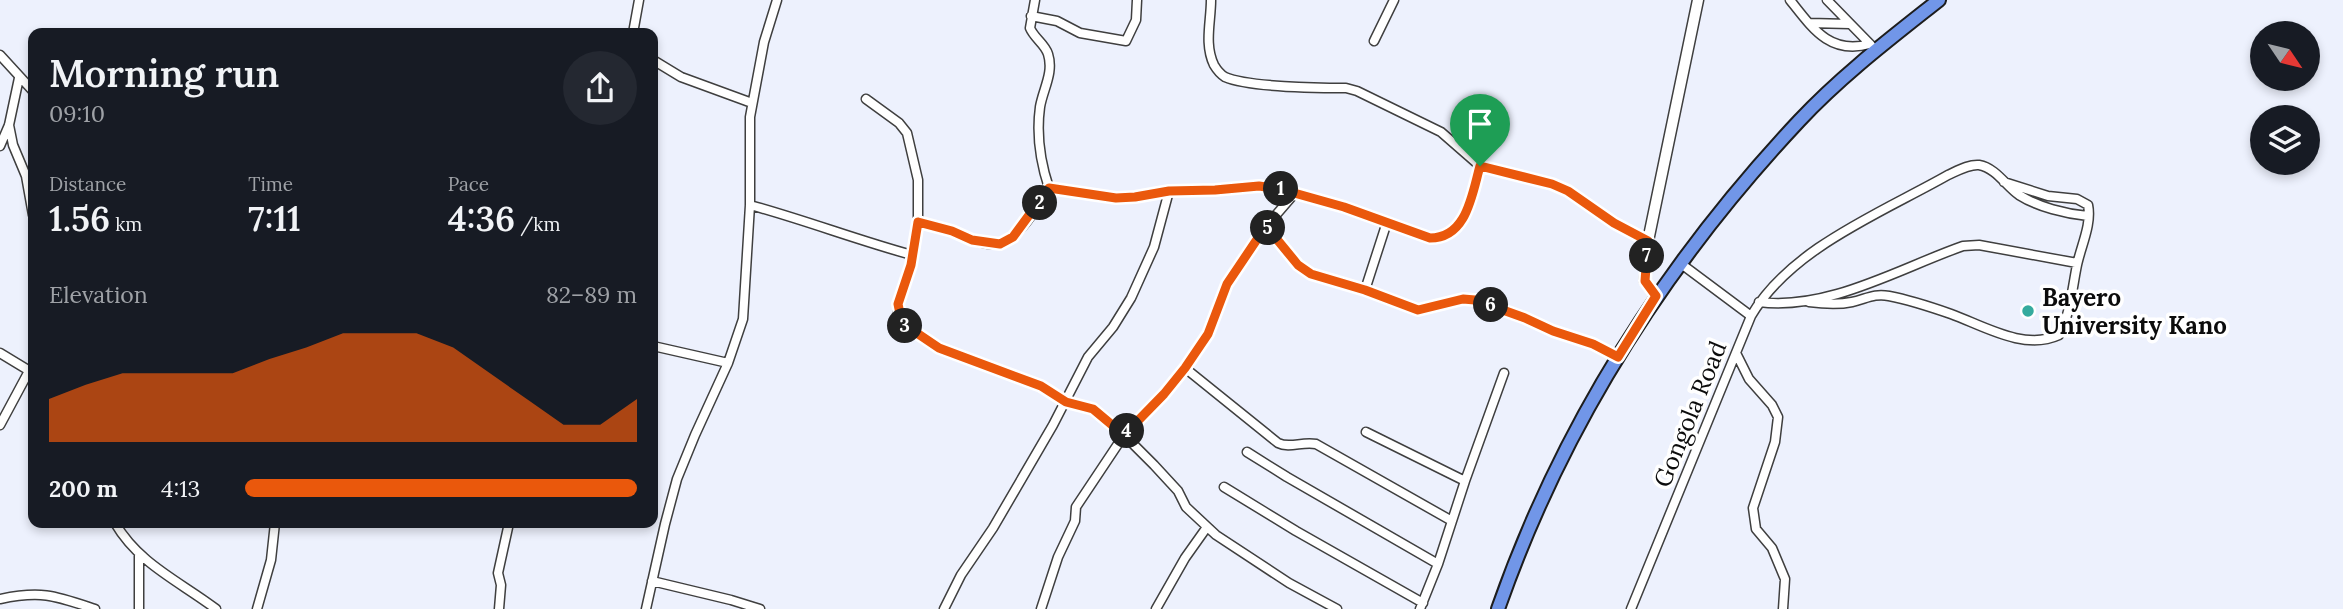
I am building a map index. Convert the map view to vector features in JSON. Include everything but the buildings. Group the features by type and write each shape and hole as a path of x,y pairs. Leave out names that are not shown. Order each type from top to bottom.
{"main road":[{"path":"1498,609 1548,486 1597,392 1656,296 1731,199 1800,121 1874,47 1940,0"}],"street":[{"path":"633,28 639,0"},
{"path":"646,609 677,479 728,363 743,319 750,205 750,117 764,43 777,0"},
{"path":"1035,0 1030,28 1048,53 1049,62 1049,76 1042,96 1038,130 1039,153 1049,188"},
{"path":"1031,16 1057,21 1080,33 1126,41 1136,20 1137,0"},
{"path":"1211,0 1207,30 1213,63 1219,73 1228,78 1357,91 1441,132 1480,166 1560,187 1614,223 1648,241"},
{"path":"1374,41 1395,0"},
{"path":"1656,296 1645,281 1648,241 1698,0"},
{"path":"1790,0 1809,23 1832,43 1841,47 1874,47"},
{"path":"1827,0 1874,47"},
{"path":"1809,23 1850,24"},
{"path":"0,55 28,86"},
{"path":"658,63 681,77 752,103"},
{"path":"0,146 9,125 19,78"},
{"path":"866,99 907,132 918,180 918,222 911,265 898,304 902,323 939,348 1041,386 1066,402 1093,409 1124,435 1178,491 1186,508 1207,527 1248,557 1332,608"},
{"path":"9,125 28,187"},
{"name":"Gongola Road","path":"1631,609 1759,302 1786,272 1811,254 1948,175 1971,165 1982,165 2004,182"},
{"path":"1049,188 1116,198 1169,191 1259,186 1295,193 1430,238 1447,235 1463,220 1480,166"},
{"path":"2004,182 2021,196 2034,202 2069,214 2088,216"},
{"path":"1759,302 1833,304 1879,294 1953,315 2001,334 2051,339 2059,335 2069,311 2089,209 2085,202 2048,196 2004,182"},
{"path":"918,222 952,231 972,240 1000,244 1013,237 1049,188"},
{"path":"944,609 961,575 993,528 1066,402 1088,357 1113,327 1131,298 1154,247 1169,191"},
{"path":"1041,609 1058,557 1075,521 1076,507 1124,435 1185,368 1208,334 1227,284 1266,226 1295,193"},
{"path":"750,205 912,255"},
{"path":"1365,290 1387,222"},
{"path":"1266,226 1298,265 1311,274 1418,310 1463,299 1475,300 1593,344 1618,357"},
{"path":"1809,302 1875,281 1963,246 1979,246 2077,263"},
{"path":"1680,263 1751,316"},
{"path":"658,347 728,363"},
{"path":"0,353 28,370"},
{"path":"1736,353 1749,379 1772,405 1778,417 1773,452 1753,508 1756,528 1772,548 1785,579 1783,609"},
{"path":"1185,368 1278,443 1284,446 1316,444 1452,521"},
{"path":"1224,487 1422,606 1504,373"},
{"path":"0,425 28,377"},
{"path":"1366,432 1465,481"},
{"path":"1247,452 1438,564"},
{"path":"1156,609 1185,558 1207,527"},
{"path":"118,528 139,556 216,609"},
{"path":"257,609 271,560 274,528"},
{"path":"499,609 501,584 498,573 508,528"},
{"path":"139,556 139,609"},
{"path":"652,582 760,609"},
{"path":"0,599 29,593 47,593 95,609"}],"place":[{"name":"Bayero University Kano","path":"2028,311"}],"route":[{"path":"1480,166 1503,170 1568,191 1614,223 1648,241 1645,281 1656,296 1618,357 1593,344 1475,300 1463,299 1418,310 1311,274 1298,265 1266,226 1227,284 1208,334 1185,368 1124,435 1093,409 1066,402 1041,386 939,348 902,323 898,314 898,304 911,265 918,222 952,231 972,240 1000,244 1013,237 1038,207 1049,188 1116,198 1169,191 1259,186 1280,189 1344,207 1436,238 1455,230 1463,220 1480,166"}]}
